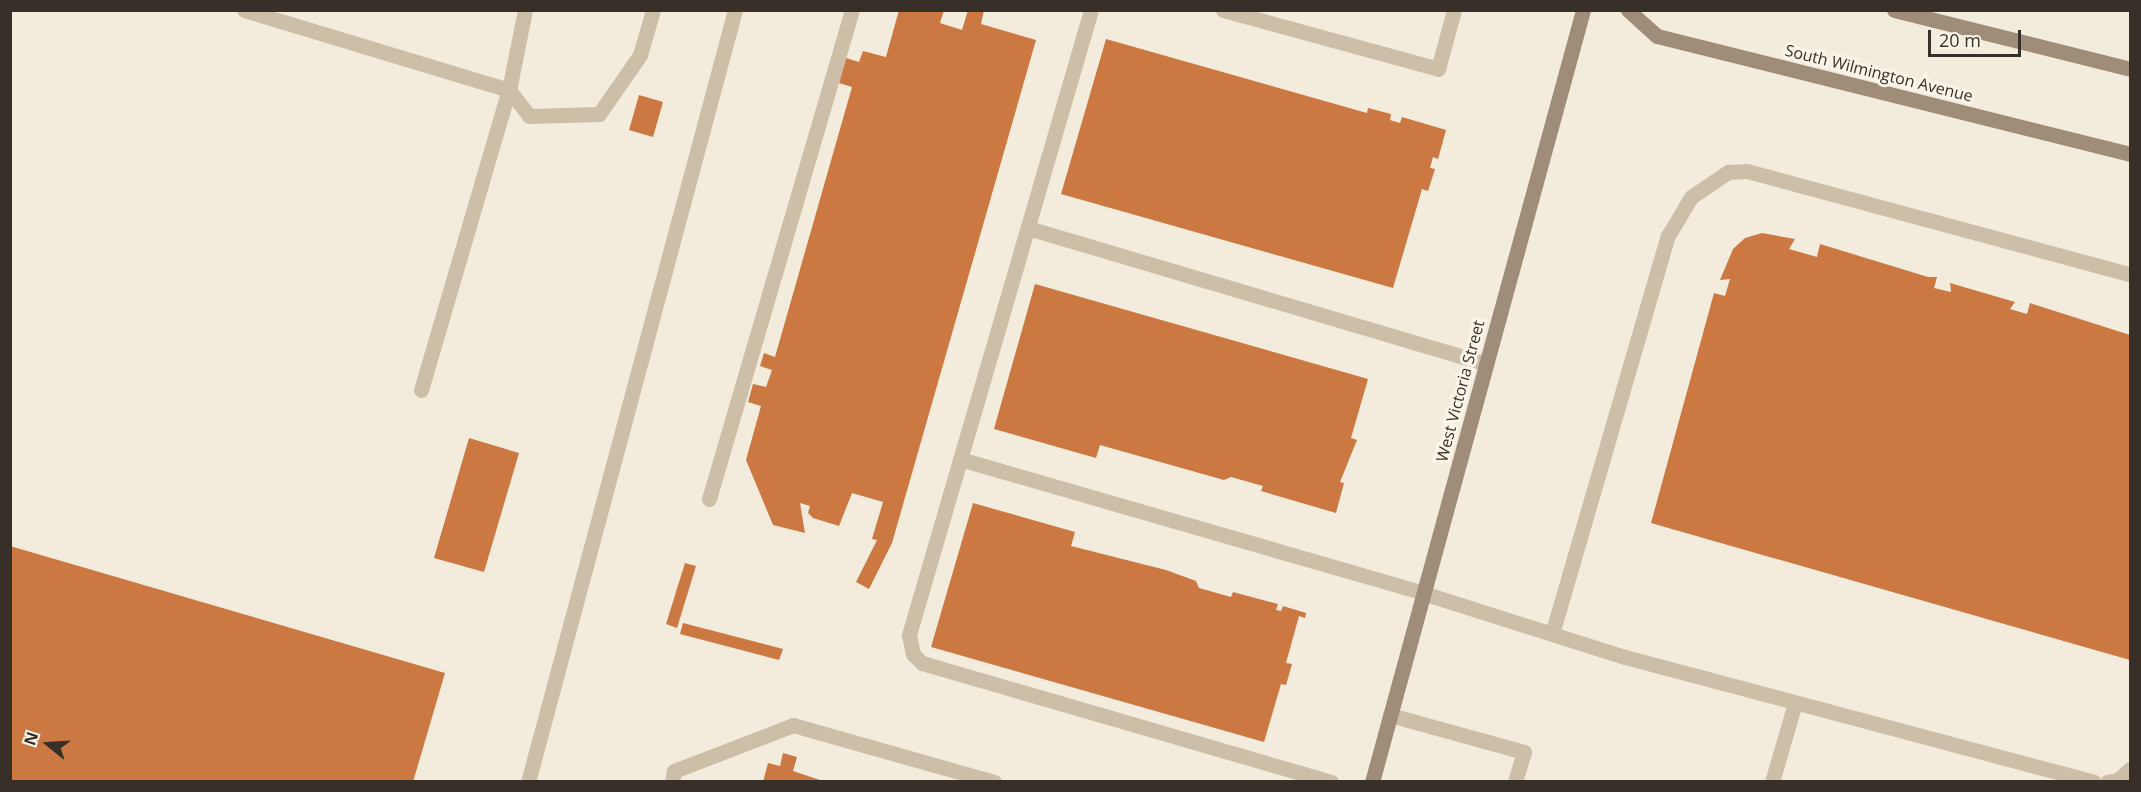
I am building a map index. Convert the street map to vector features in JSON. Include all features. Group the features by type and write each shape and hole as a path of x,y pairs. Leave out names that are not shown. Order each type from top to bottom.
{"main road":[{"name":"West Victoria Street","path":"1372,782 1583,10"},
{"name":"South Wilmington Avenue","path":"1628,10 1657,36 2130,154"},
{"path":"1894,10 1934,16 2130,69"}],"lane":[{"path":"244,10 509,90 529,116 599,114 640,54 652,10"},
{"path":"422,390 509,90 521,43 525,10"},
{"path":"528,782 735,10"},
{"path":"709,499 852,10"},
{"path":"1091,10 909,635 913,654 922,663 1331,782"},
{"path":"1224,10 1438,69 1454,10"},
{"path":"1552,634 1668,236 1690,197 1728,172 1747,171 2130,274"},
{"path":"1028,228 1486,364"},
{"path":"960,459 1423,593 1552,634 1795,703 2094,782"},
{"path":"1772,782 1795,703"},
{"path":"1390,715 1524,752 1515,782"},
{"path":"672,782 674,771 793,724 994,782"},
{"path":"2107,782 2118,780 2130,769"}],"building":[{"path":"899,10 944,10 940,23 962,30 968,10 984,10 981,24 1036,40 892,543 869,589 856,582 877,540 872,539 883,502 852,493 839,526 813,518 808,513 810,506 800,503 805,533 773,525 746,460 761,406 748,402 753,384 766,387 772,370 760,366 764,353 775,357 852,87 839,83 846,58 859,62 863,51 886,57"},
{"path":"1106,39 1367,113 1368,108 1391,114 1390,120 1400,123 1402,117 1446,130 1438,159 1433,157 1430,168 1435,169 1428,191 1422,189 1393,288 1061,194"},
{"path":"639,95 663,102 653,137 629,130"},
{"path":"1762,233 1795,239 1789,249 1817,257 1820,244 1928,277 1937,277 1934,288 1951,292 1950,283 2015,302 2010,309 2027,314 2030,303 2130,335 2130,660 1651,523 1714,293 1725,296 1730,279 1720,280 1733,249 1745,238"},
{"path":"1035,284 1368,379 1351,438 1357,440 1340,482 1344,483 1336,513 1261,491 1263,486 1231,477 1224,480 1100,445 1096,458 994,429"},
{"path":"469,438 519,453 484,572 434,558"},
{"path":"973,503 1075,532 1071,546 1166,570 1196,581 1199,588 1231,597 1233,592 1278,604 1276,610 1281,611 1283,606 1306,613 1305,618 1299,616 1286,663 1292,664 1286,685 1281,684 1264,742 931,647"},
{"path":"10,546 445,673 413,782 10,782"},
{"path":"685,563 696,566 677,628 666,624"},
{"path":"683,623 783,649 779,660 680,634"},
{"path":"783,753 797,757 793,771 826,782 763,782 768,763 780,766"}]}
